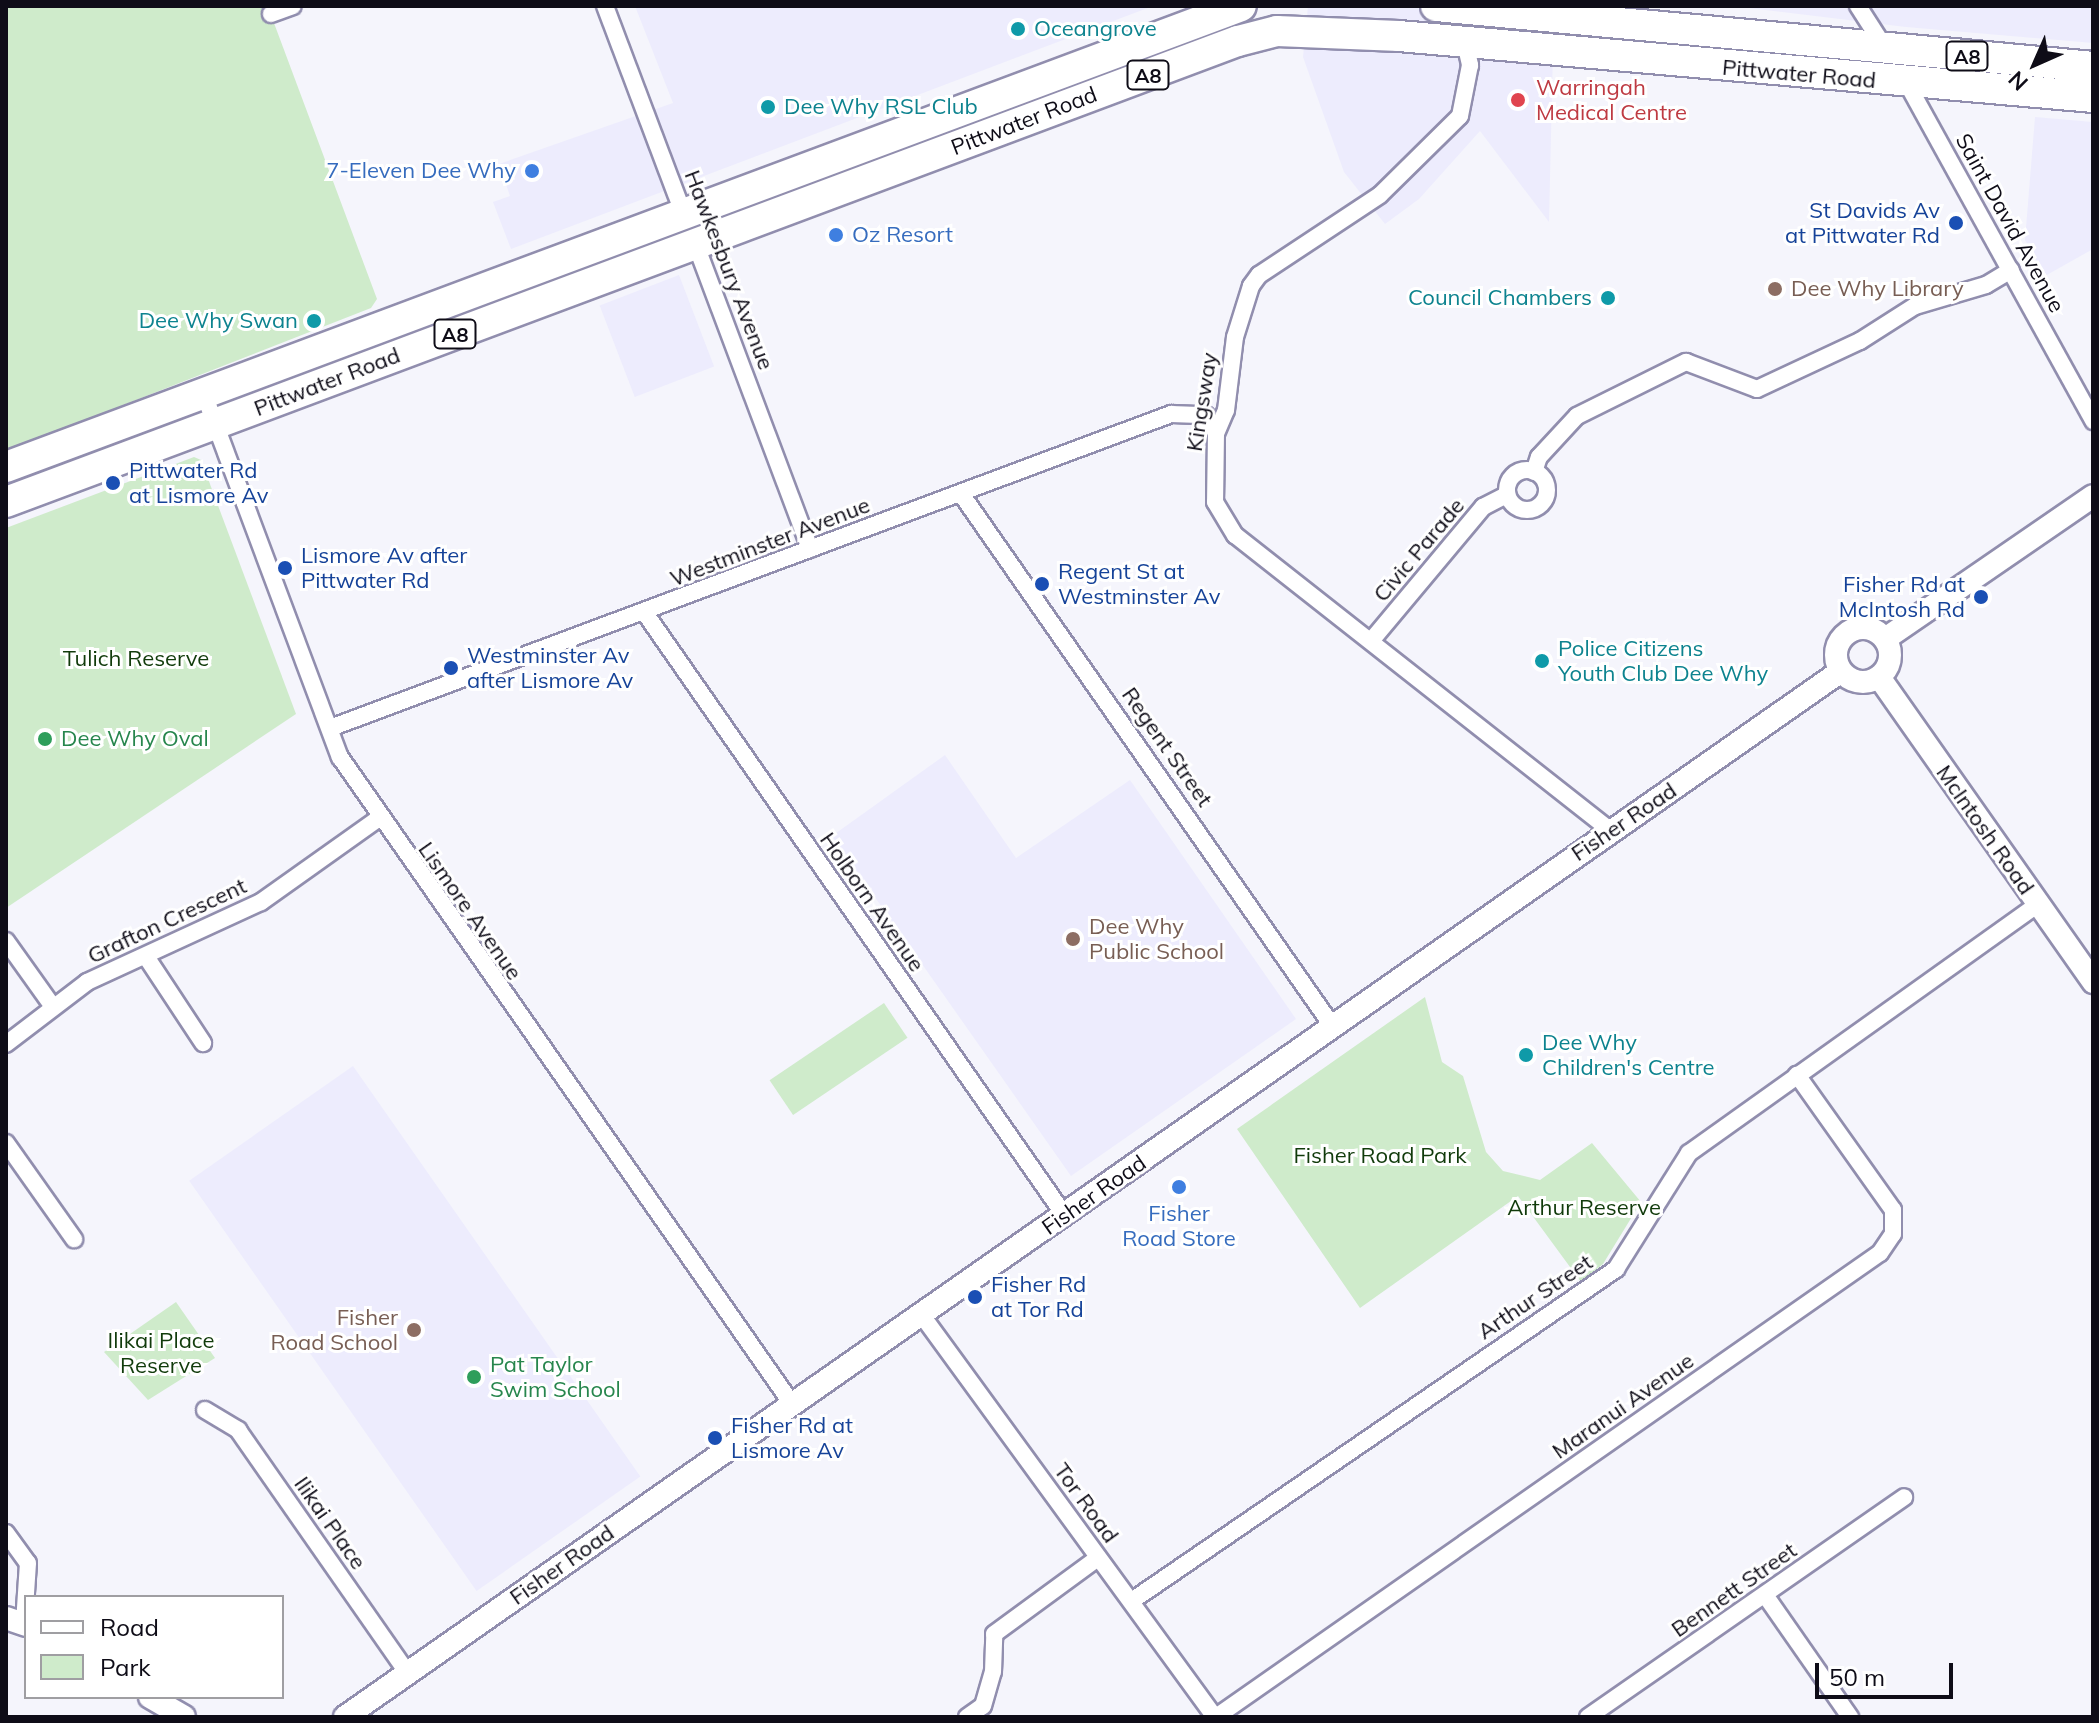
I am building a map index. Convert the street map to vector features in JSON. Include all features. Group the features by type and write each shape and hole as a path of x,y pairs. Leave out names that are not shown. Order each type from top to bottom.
{"highway":[{"name":"Pittwater Road","path":"6,467 1241,6"},
{"name":"Pittwater Road","path":"1448,6 2093,67"},
{"name":"Pittwater Road","path":"6,502 1258,35 1328,31 2093,97"}],"main road":[{"path":"1448,6 1465,43"},
{"path":"1885,639 2093,496"},
{"path":"1872,629 1885,639 1891,655 1879,677 1855,681 1841,671 1837,647 1847,633 1872,629"},
{"name":"Fisher Road","path":"345,1717 1841,671"},
{"name":"McIntosh Road","path":"1879,677 2093,982"},
{"path":"153,1699 184,1717"}],"street":[{"path":"271,14 293,6"},
{"name":"Hawkesbury Avenue","path":"605,6 810,549"},
{"name":"Saint David Avenue","path":"1858,6 1906,83 2093,421"},
{"name":"Kingsway","path":"1465,43 1469,76 1460,116 1380,195 1280,260 1251,286 1235,337 1226,410 1216,433 1215,502 1226,525 1611,831"},
{"path":"1534,472 1539,457 1577,416 1686,362 1757,389 1860,341 1915,306 1986,285 2011,270"},
{"name":"Lismore Avenue","path":"204,394 340,757 378,819 792,1404"},
{"name":"Westminster Avenue","path":"330,728 962,495 1171,414 1206,415 1216,433"},
{"path":"1534,472 1546,484 1539,506 1518,508 1507,495 1516,473 1534,472"},
{"name":"Regent Street","path":"962,495 1333,1027"},
{"name":"Civic Parade","path":"1371,641 1483,507 1507,495"},
{"name":"Holborn Avenue","path":"645,613 1065,1216"},
{"name":"Grafton Crescent","path":"6,1044 87,982 147,958 261,902 378,819"},
{"name":"Arthur Street","path":"1133,1600 1616,1269 1689,1153 2037,905"},
{"path":"6,941 53,1007"},
{"path":"147,958 203,1043"},
{"name":"Maranui Avenue","path":"1215,1717 1880,1253 1893,1234 1893,1210 1797,1075"},
{"path":"6,1143 74,1239"},
{"name":"Tor Road","path":"921,1314 1098,1558 1133,1600 1215,1717"},
{"name":"Ilikai Place","path":"205,1410 238,1430 408,1674"},
{"name":"Bennett Street","path":"1588,1717 1904,1497"},
{"path":"6,1533 28,1563 19,1622"},
{"path":"967,1717 983,1706 993,1672 994,1634 1098,1558"},
{"path":"1765,1595 1850,1717"}],"shaded area":[{"path":"635,6 1153,6 511,249 493,202 510,196 499,164 673,103"},
{"path":"1308,6 1554,6 1549,222 1480,131 1419,199 1385,224 1344,172 1303,57"},
{"path":"1732,6 2093,6 2093,43 1906,27"},
{"path":"2035,117 2093,122 2093,249 2045,276 2025,240"},
{"path":"679,275 714,366 635,397 600,305"},
{"name":"Dee Why Public School","path":"945,755 1016,858 1130,780 1296,1019 1071,1176 832,836"},
{"name":"Fisher Road School","path":"353,1066 640,1476 477,1591 189,1181"}],"green space":[{"path":"6,6 293,6 271,15 377,299 371,308 6,451"},
{"name":"Tulich Reserve","path":"194,457 201,460 296,714 6,908 6,528"},
{"name":"Fisher Road Park","path":"1425,997 1442,1062 1463,1076 1486,1152 1503,1171 1540,1180 1592,1143 1641,1202 1603,1264 1581,1282 1518,1196 1360,1308 1237,1129"},
{"path":"884,1003 907,1038 793,1115 770,1080"},
{"name":"Ilikai Place Reserve","path":"176,1302 215,1358 148,1400 104,1352"}],"place":[{"name":"Oceangrove","path":"1018,29"},
{"name":"Warringah Medical Centre","path":"1518,100"},
{"name":"Dee Why RSL Club","path":"768,107"},
{"name":"7-Eleven Dee Why","path":"532,171"},
{"name":"St Davids Av at Pittwater Rd","path":"1956,223"},
{"name":"Oz Resort","path":"836,235"},
{"name":"Dee Why Library","path":"1775,289"},
{"name":"Council Chambers","path":"1608,298"},
{"name":"Dee Why Swan","path":"314,321"},
{"name":"Pittwater Rd at Lismore Av","path":"113,483"},
{"name":"Lismore Av after Pittwater Rd","path":"285,568"},
{"name":"Regent St at Westminster Av","path":"1042,584"},
{"name":"Fisher Rd at McIntosh Rd","path":"1981,597"},
{"name":"Police Citizens Youth Club Dee Why","path":"1542,661"},
{"name":"Westminster Av after Lismore Av","path":"451,668"},
{"name":"Dee Why Oval","path":"45,739"},
{"name":"Dee Why Public School","path":"1073,939"},
{"name":"Dee Why Children's Centre","path":"1526,1055"},
{"name":"Fisher Road Store","path":"1179,1187"},
{"name":"Fisher Rd at Tor Rd","path":"975,1297"},
{"name":"Fisher Road School","path":"414,1330"},
{"name":"Pat Taylor Swim School","path":"474,1377"},
{"name":"Fisher Rd at Lismore Av","path":"715,1438"}],"park label":[{"name":"Arthur Reserve","path":"1584,1208"}]}
